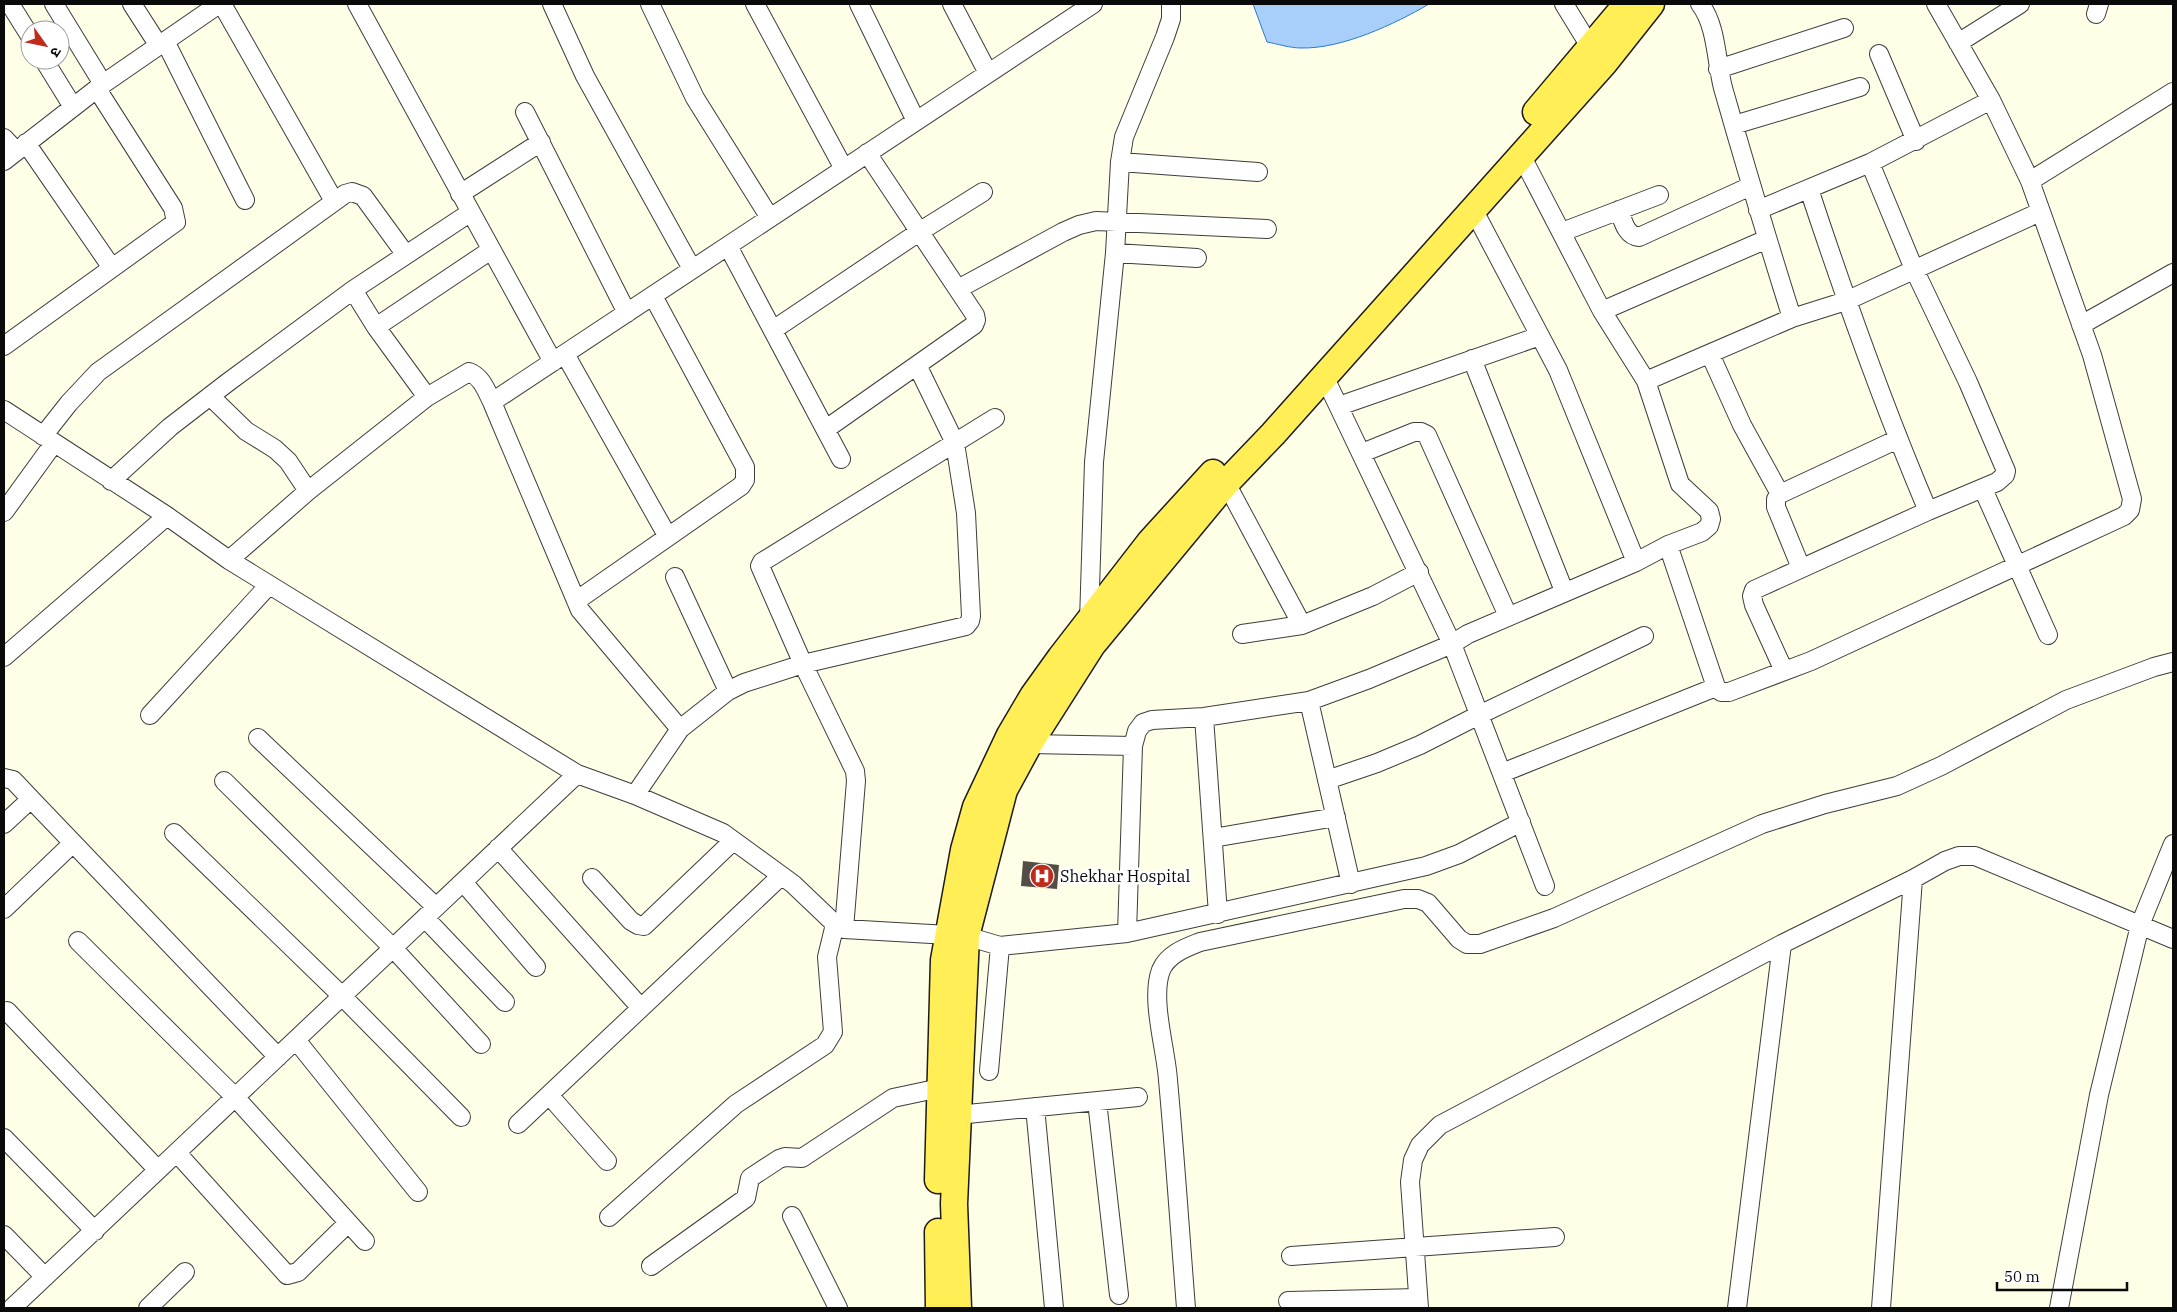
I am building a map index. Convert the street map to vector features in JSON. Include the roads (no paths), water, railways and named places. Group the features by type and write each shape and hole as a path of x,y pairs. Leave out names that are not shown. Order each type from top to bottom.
{"main road":[{"path":"943,1305 954,1204 948,1116 957,935 964,850 976,807 1015,727 1033,696 1088,621 1150,542 1467,193 1627,4"},
{"path":"948,1116 940,1088 944,960 957,935 1004,790 1029,744 1092,645 1226,483 1605,62 1651,4"}],"street":[{"path":"10,4 20,20"},
{"path":"4,346 176,222 173,208 100,87 54,4"},
{"path":"132,4 162,44 246,200"},
{"path":"356,4 491,250 668,537"},
{"path":"552,4 585,76 692,269"},
{"path":"650,4 695,98 770,218"},
{"path":"755,4 844,169"},
{"path":"859,4 916,121"},
{"path":"952,4 988,73"},
{"path":"492,402 1093,4"},
{"path":"1088,621 1094,462 1115,253 1120,162 1124,137 1165,36 1170,19 1170,4"},
{"path":"1564,4 1591,48"},
{"path":"1700,4 1710,23 1718,69 1758,210 1792,318"},
{"path":"1668,545 1716,687 1721,692 1729,692 1784,671 2018,566 2124,516 2130,510 2132,499 2097,371 2030,181 1991,100 1936,4"},
{"path":"1958,43 2020,4"},
{"path":"15,151 100,87 216,5 334,201"},
{"path":"1718,69 1844,28"},
{"path":"1878,54 1916,140"},
{"path":"50,70 73,107"},
{"path":"1734,125 1860,87"},
{"path":"2030,181 2173,92"},
{"path":"1758,210 1870,163 1991,100"},
{"path":"525,112 627,313"},
{"path":"4,138 112,268"},
{"path":"460,194 541,142"},
{"path":"826,430 974,324 976,320 958,289 867,153"},
{"path":"1127,933 1133,746 1137,731 1142,723 1152,720 1204,717 1309,701 1369,679 1452,644 1468,634 1508,616 1636,562 1668,545 1702,532 1709,526 1711,519 1705,506 1680,484 1646,381 1602,311 1521,155"},
{"path":"1120,162 1258,172"},
{"path":"1784,671 1752,596 1754,590 1928,510 1983,489 2002,479 2005,475 2005,466 1914,269 1870,163"},
{"path":"1618,210 1628,232 1639,237 1752,186"},
{"path":"1809,189 1846,301 1898,439 1928,510"},
{"path":"4,512 69,403 98,372 334,201 352,192 363,196 406,255"},
{"path":"773,330 982,192"},
{"path":"1562,232 1659,195"},
{"path":"1473,209 1558,370 1636,562"},
{"path":"111,480 170,426 210,396 353,290 471,212"},
{"path":"1646,381 1792,318 1846,301 2040,212"},
{"path":"958,289 1079,225 1096,221 1117,220 1267,229"},
{"path":"1602,311 1767,239"},
{"path":"728,246 841,459"},
{"path":"376,327 491,250"},
{"path":"1115,253 1198,258"},
{"path":"2081,325 2173,273"},
{"path":"353,290 376,327 427,398"},
{"path":"576,601 741,486 746,474 745,467 653,296"},
{"path":"1339,406 1540,336"},
{"path":"1710,354 1742,425 1780,494"},
{"path":"1472,359 1564,591"},
{"path":"635,795 680,729 728,691 744,683 803,664 916,640 969,624 971,616 966,513 955,443 917,365"},
{"path":"229,560 308,492 427,398 469,372 476,375 481,381 492,402 580,610 680,729"},
{"path":"1324,376 1452,644 1545,886"},
{"path":"210,396 246,432 275,449 288,461 308,492"},
{"path":"5,413 49,439 167,516 229,560 577,774 635,795 706,825 733,841 793,884 839,926 957,935 1000,946 1127,933 1426,866 1451,857 1520,822"},
{"path":"609,1217 736,1104 825,1044 833,1032 826,957 839,926 856,781 855,771 760,570 762,562 996,418"},
{"path":"1362,453 1414,432 1422,432 1427,435 1508,616"},
{"path":"1801,568 1776,507 1776,499 1780,494 1898,439"},
{"path":"1226,483 1302,625"},
{"path":"1983,489 2048,635"},
{"path":"4,657 167,516"},
{"path":"1242,634 1302,625 1373,596 1419,572"},
{"path":"675,577 728,691"},
{"path":"150,715 270,585"},
{"path":"1327,780 1420,745 1479,714 1644,636"},
{"path":"1186,1308 1168,1078 1157,988 1162,968 1180,950 1200,942 1404,899 1418,899 1428,903 1459,939 1467,944 1480,944 1554,918 1762,824 1825,804 1897,786 1941,766 2066,700 2154,666 2173,662"},
{"path":"1502,774 1716,687"},
{"path":"1309,701 1351,884"},
{"path":"1204,717 1218,914"},
{"path":"258,738 430,913 504,1002"},
{"path":"1029,744 1133,746"},
{"path":"12,1308 577,774"},
{"path":"4,778 13,780 278,1057"},
{"path":"224,781 393,948 481,1044"},
{"path":"4,824 31,799"},
{"path":"1213,838 1336,817"},
{"path":"174,833 342,996 461,1117"},
{"path":"592,878 632,921 644,926 733,841"},
{"path":"4,910 73,843"},
{"path":"2059,1308 2099,1095 2140,925 2173,844"},
{"path":"498,848 642,1008"},
{"path":"1288,1301 1418,1303 1410,1182 1413,1160 1420,1146 1440,1125 1782,944 1914,880 1945,861 1959,856 1975,856 2173,939"},
{"path":"518,1124 781,876"},
{"path":"1881,1308 1914,880"},
{"path":"463,882 536,968"},
{"path":"78,942 236,1097 365,1242"},
{"path":"1737,1308 1782,944"},
{"path":"989,1071 1000,946"},
{"path":"7,1011 158,1170"},
{"path":"296,1040 418,1192"},
{"path":"651,1266 746,1198 750,1178 779,1160 785,1157 802,1158 892,1098 940,1088"},
{"path":"549,1095 607,1161"},
{"path":"948,1116 1138,1097"},
{"path":"1097,1101 1119,1295"},
{"path":"1035,1107 1054,1308"},
{"path":"4,1138 95,1230"},
{"path":"177,1153 287,1275 298,1272 348,1223"},
{"path":"792,1216 838,1308"},
{"path":"4,1236 45,1277"},
{"path":"1291,1256 1555,1237"},
{"path":"148,1308 186,1272"}],"water":[{"path":"1253,4 1429,4 1384,27 1351,40 1317,47 1301,48 1267,42"}],"place":[{"name":"Shekhar Hospital","path":"1042,876"}]}
